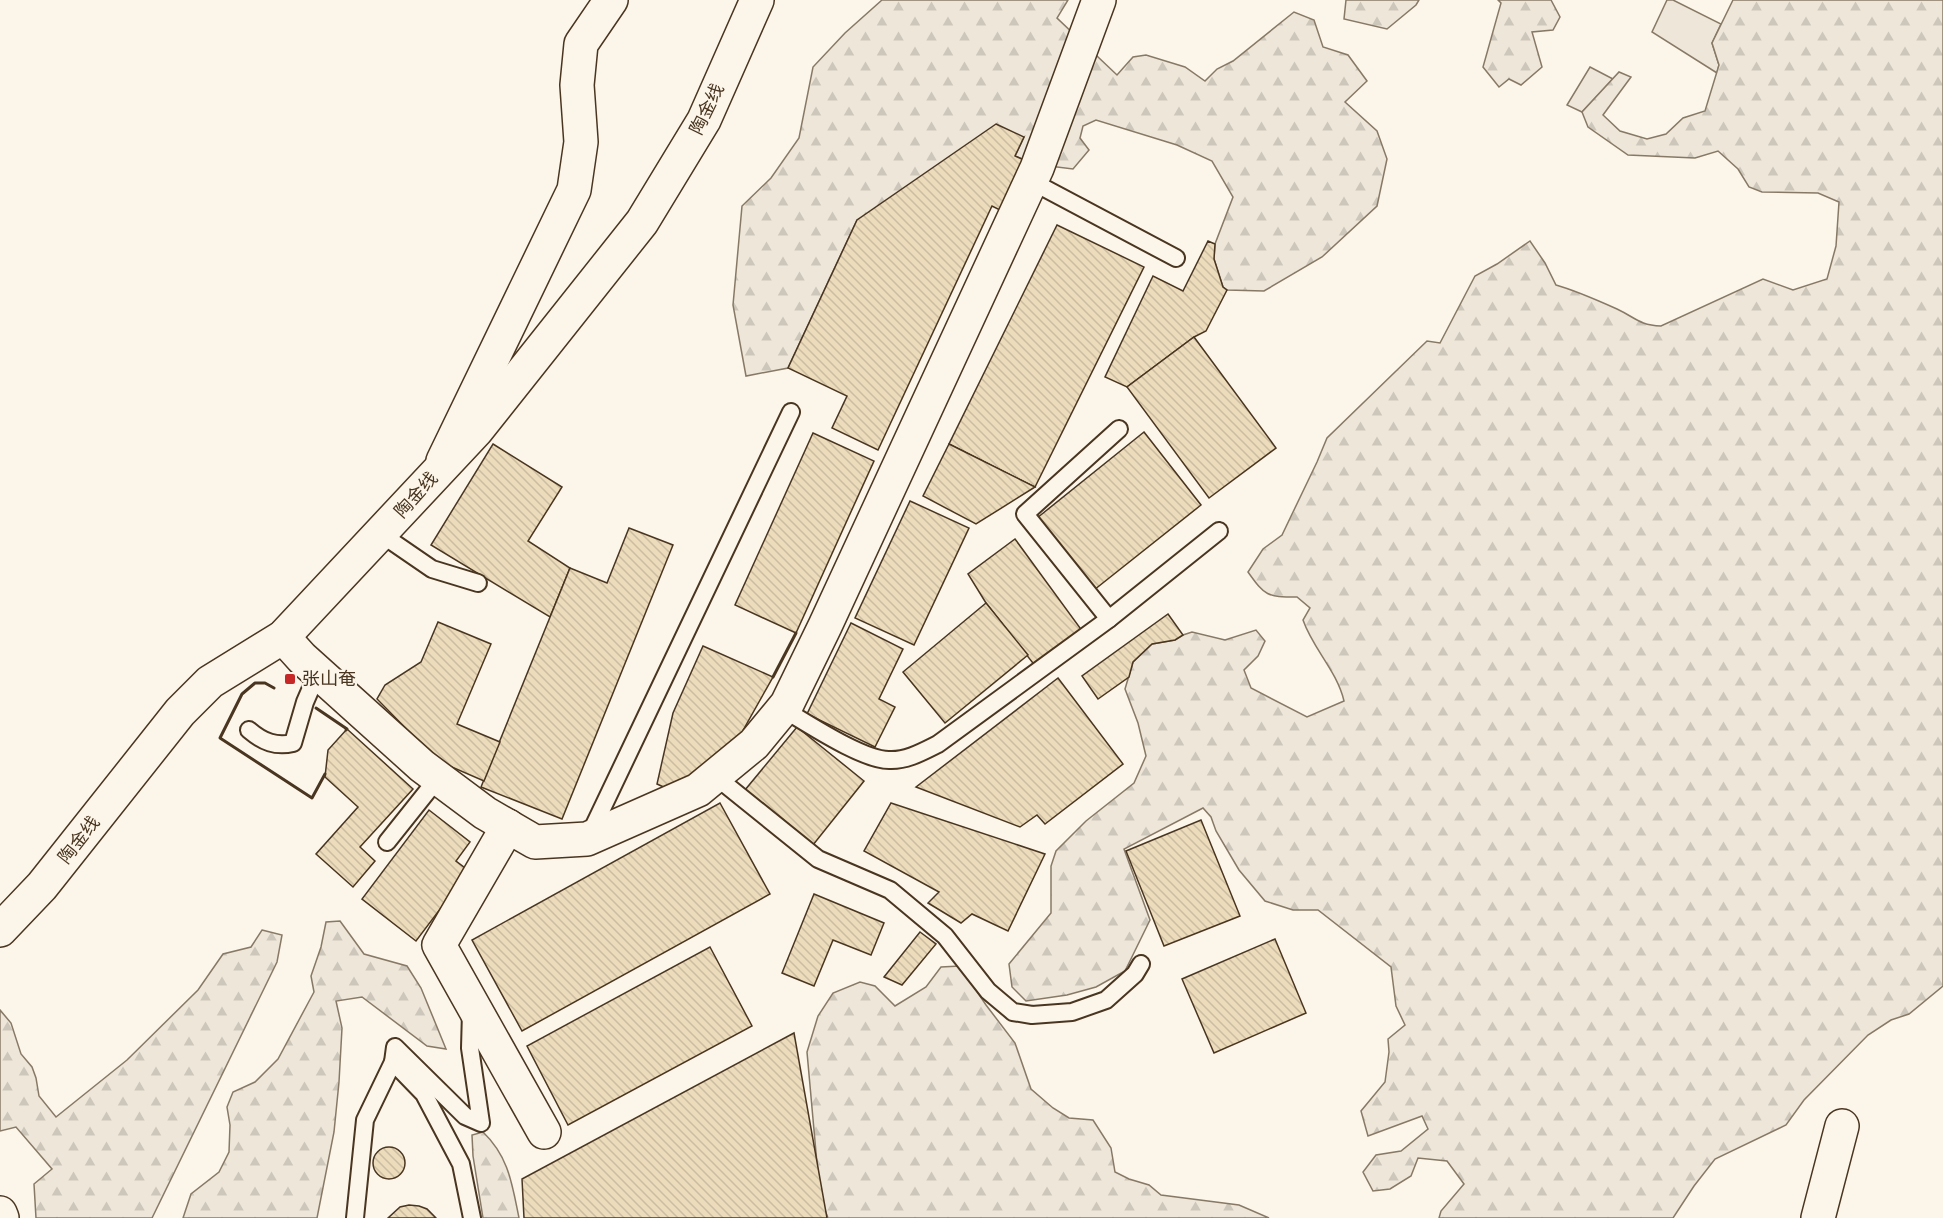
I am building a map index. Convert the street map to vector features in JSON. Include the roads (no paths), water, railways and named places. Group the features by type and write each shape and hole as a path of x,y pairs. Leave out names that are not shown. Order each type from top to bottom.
{"street":[{"path":"440,468 574,190 581,142 577,85 581,44 611,0"},
{"name":"陶金线","path":"0,930 42,886 180,712 210,682 283,637 476,431 642,222 704,120 757,0"},
{"path":"283,637 302,658 422,766 485,813 535,842 587,839 698,790 754,744 783,709 825,626 1031,181 1099,0"},
{"path":"508,826 439,945 544,1132"},
{"path":"1818,1218 1842,1126"},
{"path":"0,1213 2,1218"}],"lane":[{"path":"1031,181 1176,258"},
{"path":"587,839 790,412"},
{"path":"1109,619 1025,514 1119,429"},
{"path":"783,709 851,749 887,761 909,758 938,744 1109,619 1218,531"},
{"path":"381,534 432,569 478,583"},
{"path":"249,730 259,739 280,746 293,743 305,702 318,672"},
{"path":"715,776 818,859 890,890 945,936 988,991 1013,1012 1032,1015 1072,1012 1106,1000 1135,974 1141,964"},
{"path":"387,842 438,778"},
{"path":"356,1218 365,1120 393,1062 395,1047 465,1116 481,1123 470,1048 471,1005"},
{"path":"393,1062 424,1094 461,1164 472,1218"}],"place":[{"name":"张山奄","path":"290,679"}]}
